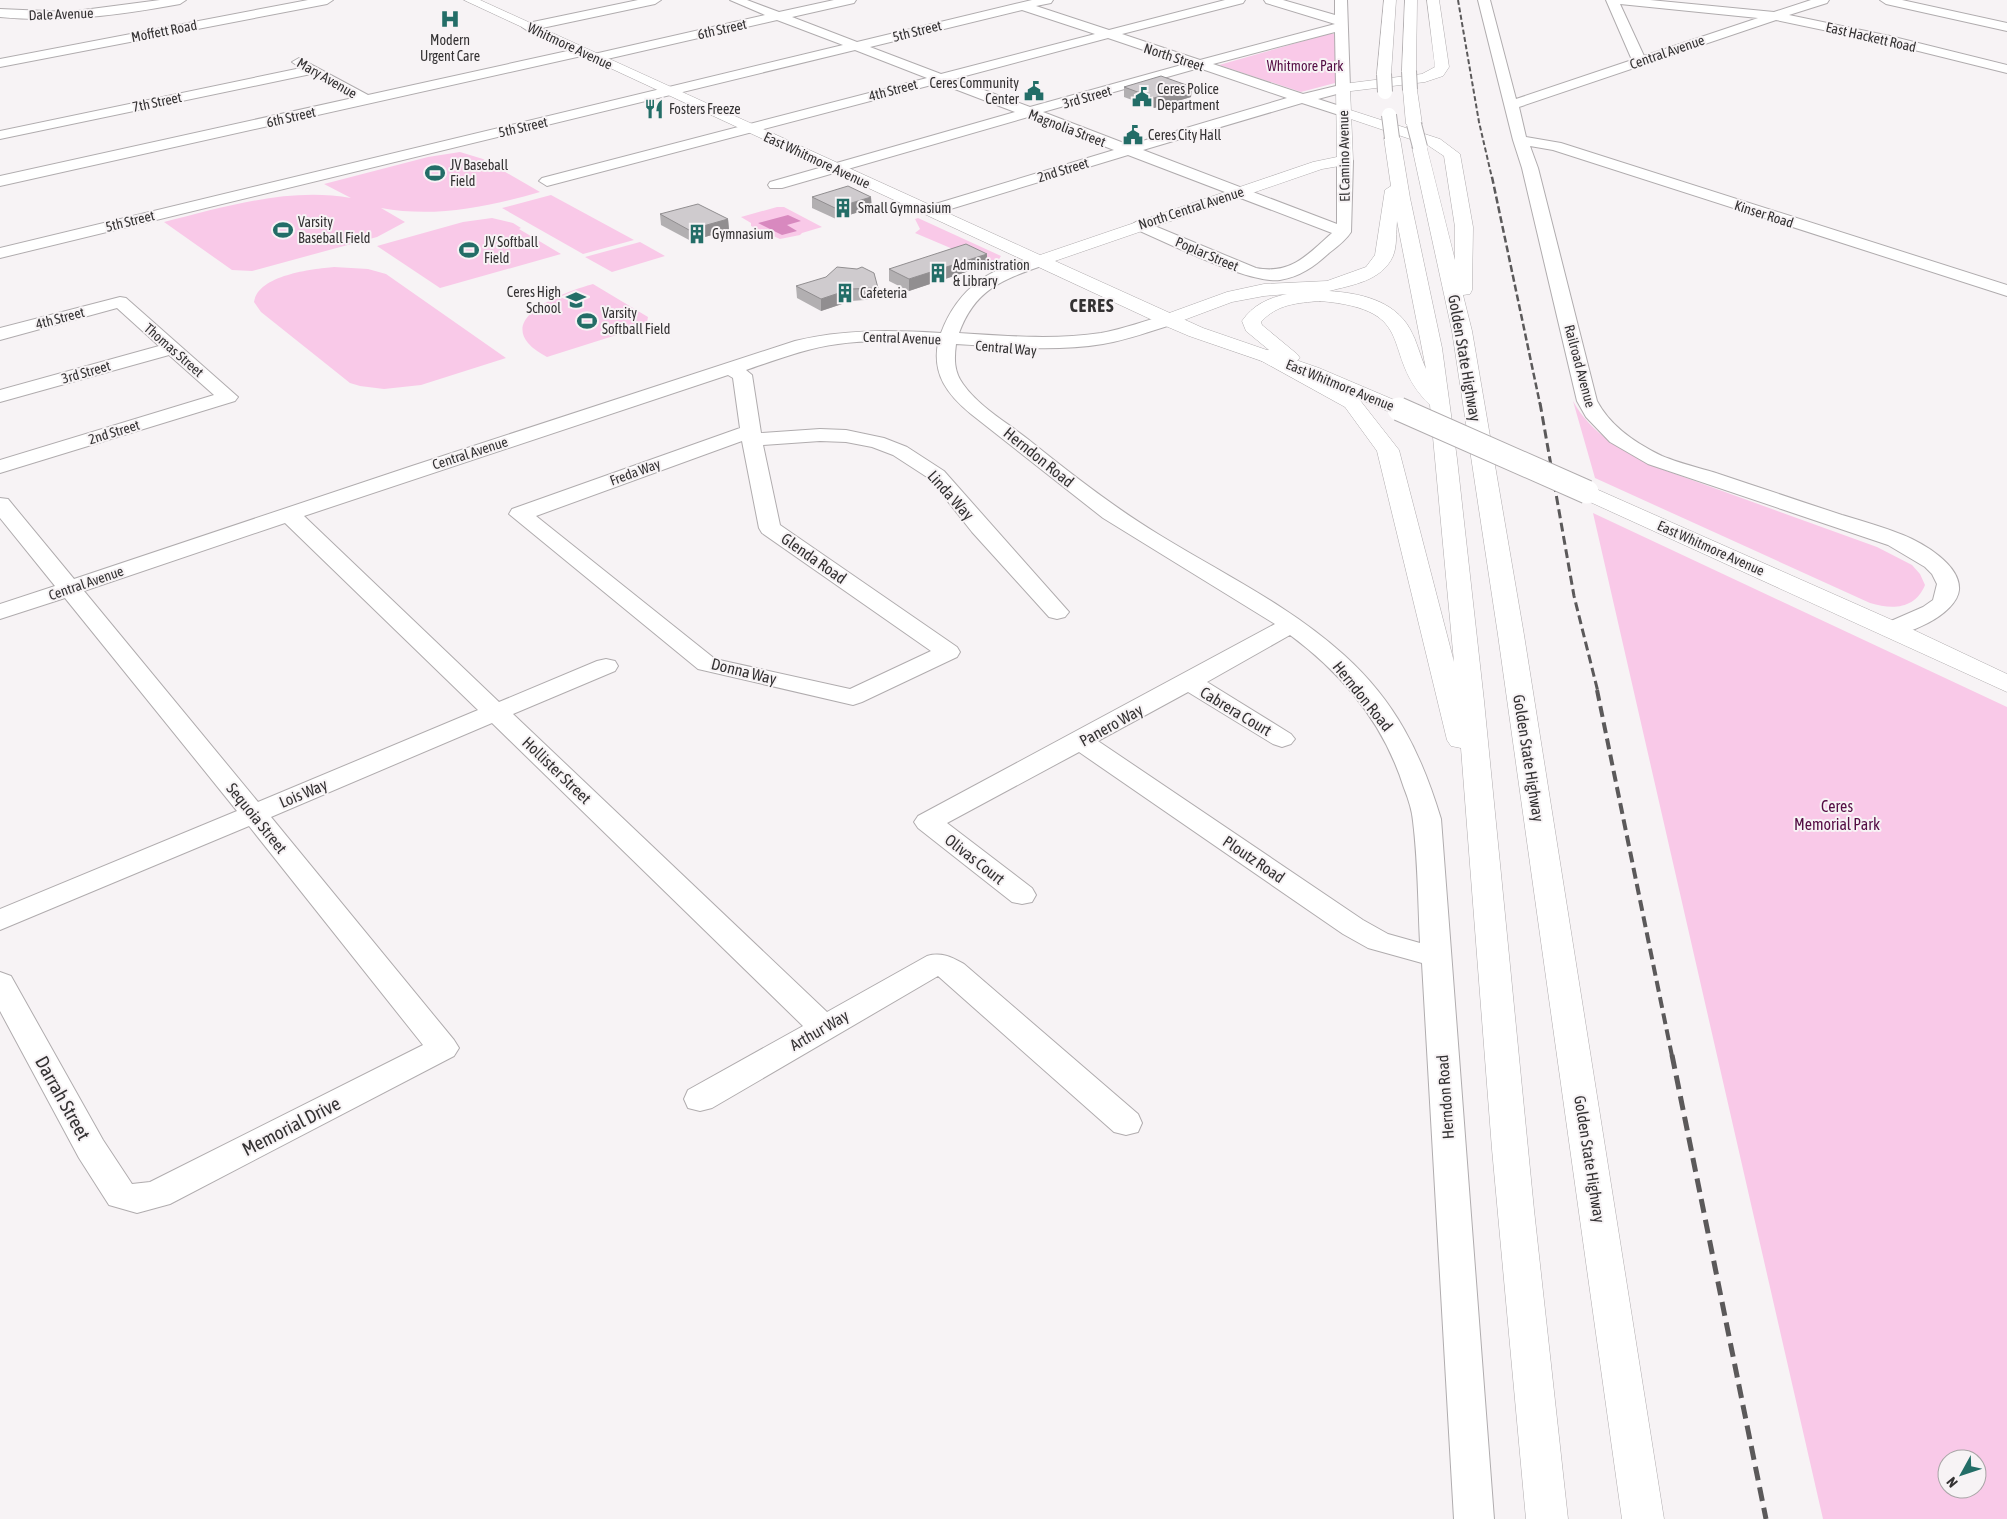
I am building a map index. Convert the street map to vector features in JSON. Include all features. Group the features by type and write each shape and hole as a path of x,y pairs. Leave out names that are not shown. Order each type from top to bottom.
{"main road":[{"name":"Whitmore Avenue","path":"470,0 671,92"},
{"path":"1382,0 1388,22"},
{"name":"Golden State Highway","path":"1390,0 1384,74 1385,92 1381,119 1392,138 1396,174 1426,308 1439,404 1465,641 1510,1162 1547,1519"},
{"name":"Golden State Highway","path":"1411,0 1409,71 1417,136 1462,331 1514,655 1643,1519"},
{"path":"1343,88 1426,78 1438,74 1442,67 1433,0"},
{"name":"El Camino Avenue","path":"1343,88 1345,161"},
{"name":"East Whitmore Avenue","path":"671,92 1168,320 1196,332 1312,372 1399,409 1892,629 2007,684"},
{"path":"1343,118 1381,119 1435,142 1452,154 1464,227 1462,331"},
{"name":"North Central Avenue","path":"1038,261 1319,164 1345,161"},
{"path":"1168,320 1227,298 1264,290 1327,286 1354,279 1372,271 1384,256 1396,174"},
{"path":"1312,372 1260,336 1252,328 1251,321 1254,315 1268,305 1279,301 1318,296 1359,302 1384,312 1397,324 1418,374 1439,404"},
{"path":"1265,355 1352,404 1388,450 1481,822"}],"street":[{"name":"Dale Avenue","path":"0,14 37,16 101,13 180,0"},
{"name":"Moffett Road","path":"0,63 327,0"},
{"path":"528,27 655,0"},
{"name":"Magnolia Street","path":"736,0 1343,232"},
{"name":"6th Street","path":"0,181 366,100 850,0"},
{"name":"North Street","path":"1004,0 1302,98 1343,118"},
{"name":"5th Street","path":"0,253 1047,0"},
{"name":"4th Street","path":"547,181 1239,0"},
{"path":"1270,0 1341,24"},
{"name":"El Camino Avenue","path":"1340,0 1343,88"},
{"name":"Railroad Avenue","path":"1484,0 1520,140 1530,168 1587,401 1592,413 1617,438 1655,460 1896,540 1933,562 1942,571 1948,584 1947,595 1942,604 1931,612 1892,629"},
{"path":"1612,0 1640,62"},
{"name":"East Hackett Road","path":"1612,0 1655,2 1774,16 1890,40 2007,69"},
{"name":"Central Avenue","path":"1511,104 1823,0"},
{"path":"1886,0 2007,27"},
{"path":"10,28 58,4"},
{"name":"East Hackett Road","path":"1734,11 1751,16 1758,21"},
{"name":"3rd Street","path":"776,185 1026,112 1104,93 1198,64 1341,24"},
{"name":"Mary Avenue","path":"289,56 366,100"},
{"name":"7th Street","path":"0,135 313,70"},
{"name":"2nd Street","path":"928,211 1302,98 1343,88"},
{"name":"Kinser Road","path":"1520,140 1556,146 2007,291"},
{"name":"El Camino Avenue","path":"1343,232 1345,223 1345,161"},
{"name":"Poplar Street","path":"1139,225 1251,272 1278,276 1297,270 1343,232"},
{"path":"7,237 20,248"},
{"name":"Herndon Road","path":"1038,261 1002,274 976,288 955,315 948,339 946,366 956,390 1062,476 1126,524 1248,594 1292,624 1326,651 1351,675 1382,713 1402,747 1427,818 1474,1519"},
{"name":"4th Street","path":"0,334 120,302"},
{"name":"Thomas Street","path":"120,302 228,397"},
{"name":"Central Way","path":"948,339 1074,342 1105,338 1168,320"},
{"name":"Central Way","path":"948,339 976,348 1040,352 1088,350 1132,343 1155,335 1196,332"},
{"name":"Central Avenue","path":"0,612 289,514 802,345 839,338 883,335 948,339"},
{"name":"3rd Street","path":"0,396 172,348"},
{"name":"Glenda Road","path":"728,368 742,375 770,528 948,652"},
{"name":"2nd Street","path":"0,466 228,397"},
{"name":"Freda Way","path":"520,514 752,436"},
{"name":"Linda Way","path":"752,436 846,436 877,442 900,452 937,475 980,527 1057,612"},
{"name":"Sequoia Street","path":"0,504 71,588 443,1048"},
{"name":"Hollister Street","path":"289,514 824,1028"},
{"name":"Donna Way","path":"520,514 707,664 852,697 948,652"},
{"name":"Panero Way","path":"928,822 1081,741 1292,624"},
{"name":"Lois Way","path":"0,920 606,666"},
{"name":"Cabrera Court","path":"1189,682 1282,739"},
{"name":"Ploutz Road","path":"1081,741 1353,927 1378,942 1436,957"},
{"name":"Olivas Court","path":"928,822 1022,895"},
{"name":"Arthur Way","path":"700,1099 938,963 953,971 1126,1123"},
{"name":"Darrah Street","path":"0,983 91,1149 121,1195 137,1199"},
{"name":"Memorial Drive","path":"137,1199 158,1194 443,1048"}],"green space":[{"name":"Whitmore Park","path":"1328,34 1335,34 1335,83 1301,92 1219,65"},
{"path":"460,152 483,159 540,192 461,209 421,212 381,208 405,222 377,237 252,271 232,270 164,222 256,200 304,195 351,198 324,184 428,157"},
{"path":"551,195 634,240 583,254 502,208"},
{"path":"777,207 784,207 822,227 800,235 780,239 751,226 751,223 741,217"},
{"name":"JV Softball Field","path":"492,218 513,223 521,228 519,229 561,254 440,288 377,246 463,222"},
{"path":"918,218 1001,256 998,261 986,263 915,233 920,229 915,219"},
{"path":"640,242 665,256 612,272 585,257"},
{"path":"334,267 368,269 386,274 506,358 421,385 384,389 350,383 261,312 254,302 258,293 265,285 275,280 300,272"},
{"name":"Varsity Softball Field","path":"593,284 648,317 647,322 626,332 547,357 528,343 523,332 525,321 532,312 558,297"},
{"path":"1573,401 1580,413 1598,432 1620,448 1656,467 1877,547 1912,565 1920,574 1925,585 1921,593 1915,599 1902,606 1887,607 1870,603 1595,478"},
{"name":"Ceres Memorial Park","path":"1593,513 2007,707 2007,1519 1823,1519"}],"shaded area":[{"path":"788,215 801,221 787,225 797,231 782,235 758,223"}],"building":[{"path":"1161,76 1192,87 1154,98 1124,87"},
{"path":"848,186 871,197 835,208 812,197"},
{"path":"698,204 728,219 689,230 660,214"},
{"path":"966,244 987,254 909,279 889,269"},
{"path":"837,267 857,269 862,267 874,273 878,288 851,289 821,299 796,286 826,277"}],"railway":[{"path":"1458,0 1479,122 1492,178"},
{"path":"1492,177 1540,404"},
{"path":"1540,403 1574,596 1598,692"},
{"path":"1597,690 1672,1056"},
{"path":"1672,1055 1766,1519"}],"place":[{"name":"Modern Urgent Care","path":"450,19"},
{"name":"Ceres Community Center","path":"1034,91"},
{"name":"Ceres Police Department","path":"1142,97"},
{"name":"Fosters Freeze","path":"654,109"},
{"name":"Ceres City Hall","path":"1133,135"},
{"name":"JV Baseball Field","path":"435,173"},
{"name":"Small Gymnasium","path":"843,208"},
{"name":"Varsity Baseball Field","path":"283,230"},
{"name":"Gymnasium","path":"697,234"},
{"name":"JV Softball Field","path":"469,250"},
{"name":"Administration & Library","path":"938,273"},
{"name":"Cafeteria","path":"845,293"},
{"name":"Ceres High School","path":"576,300"},
{"name":"Varsity Softball Field","path":"587,321"}],"district":[{"name":"CERES","path":"1092,306"}]}
